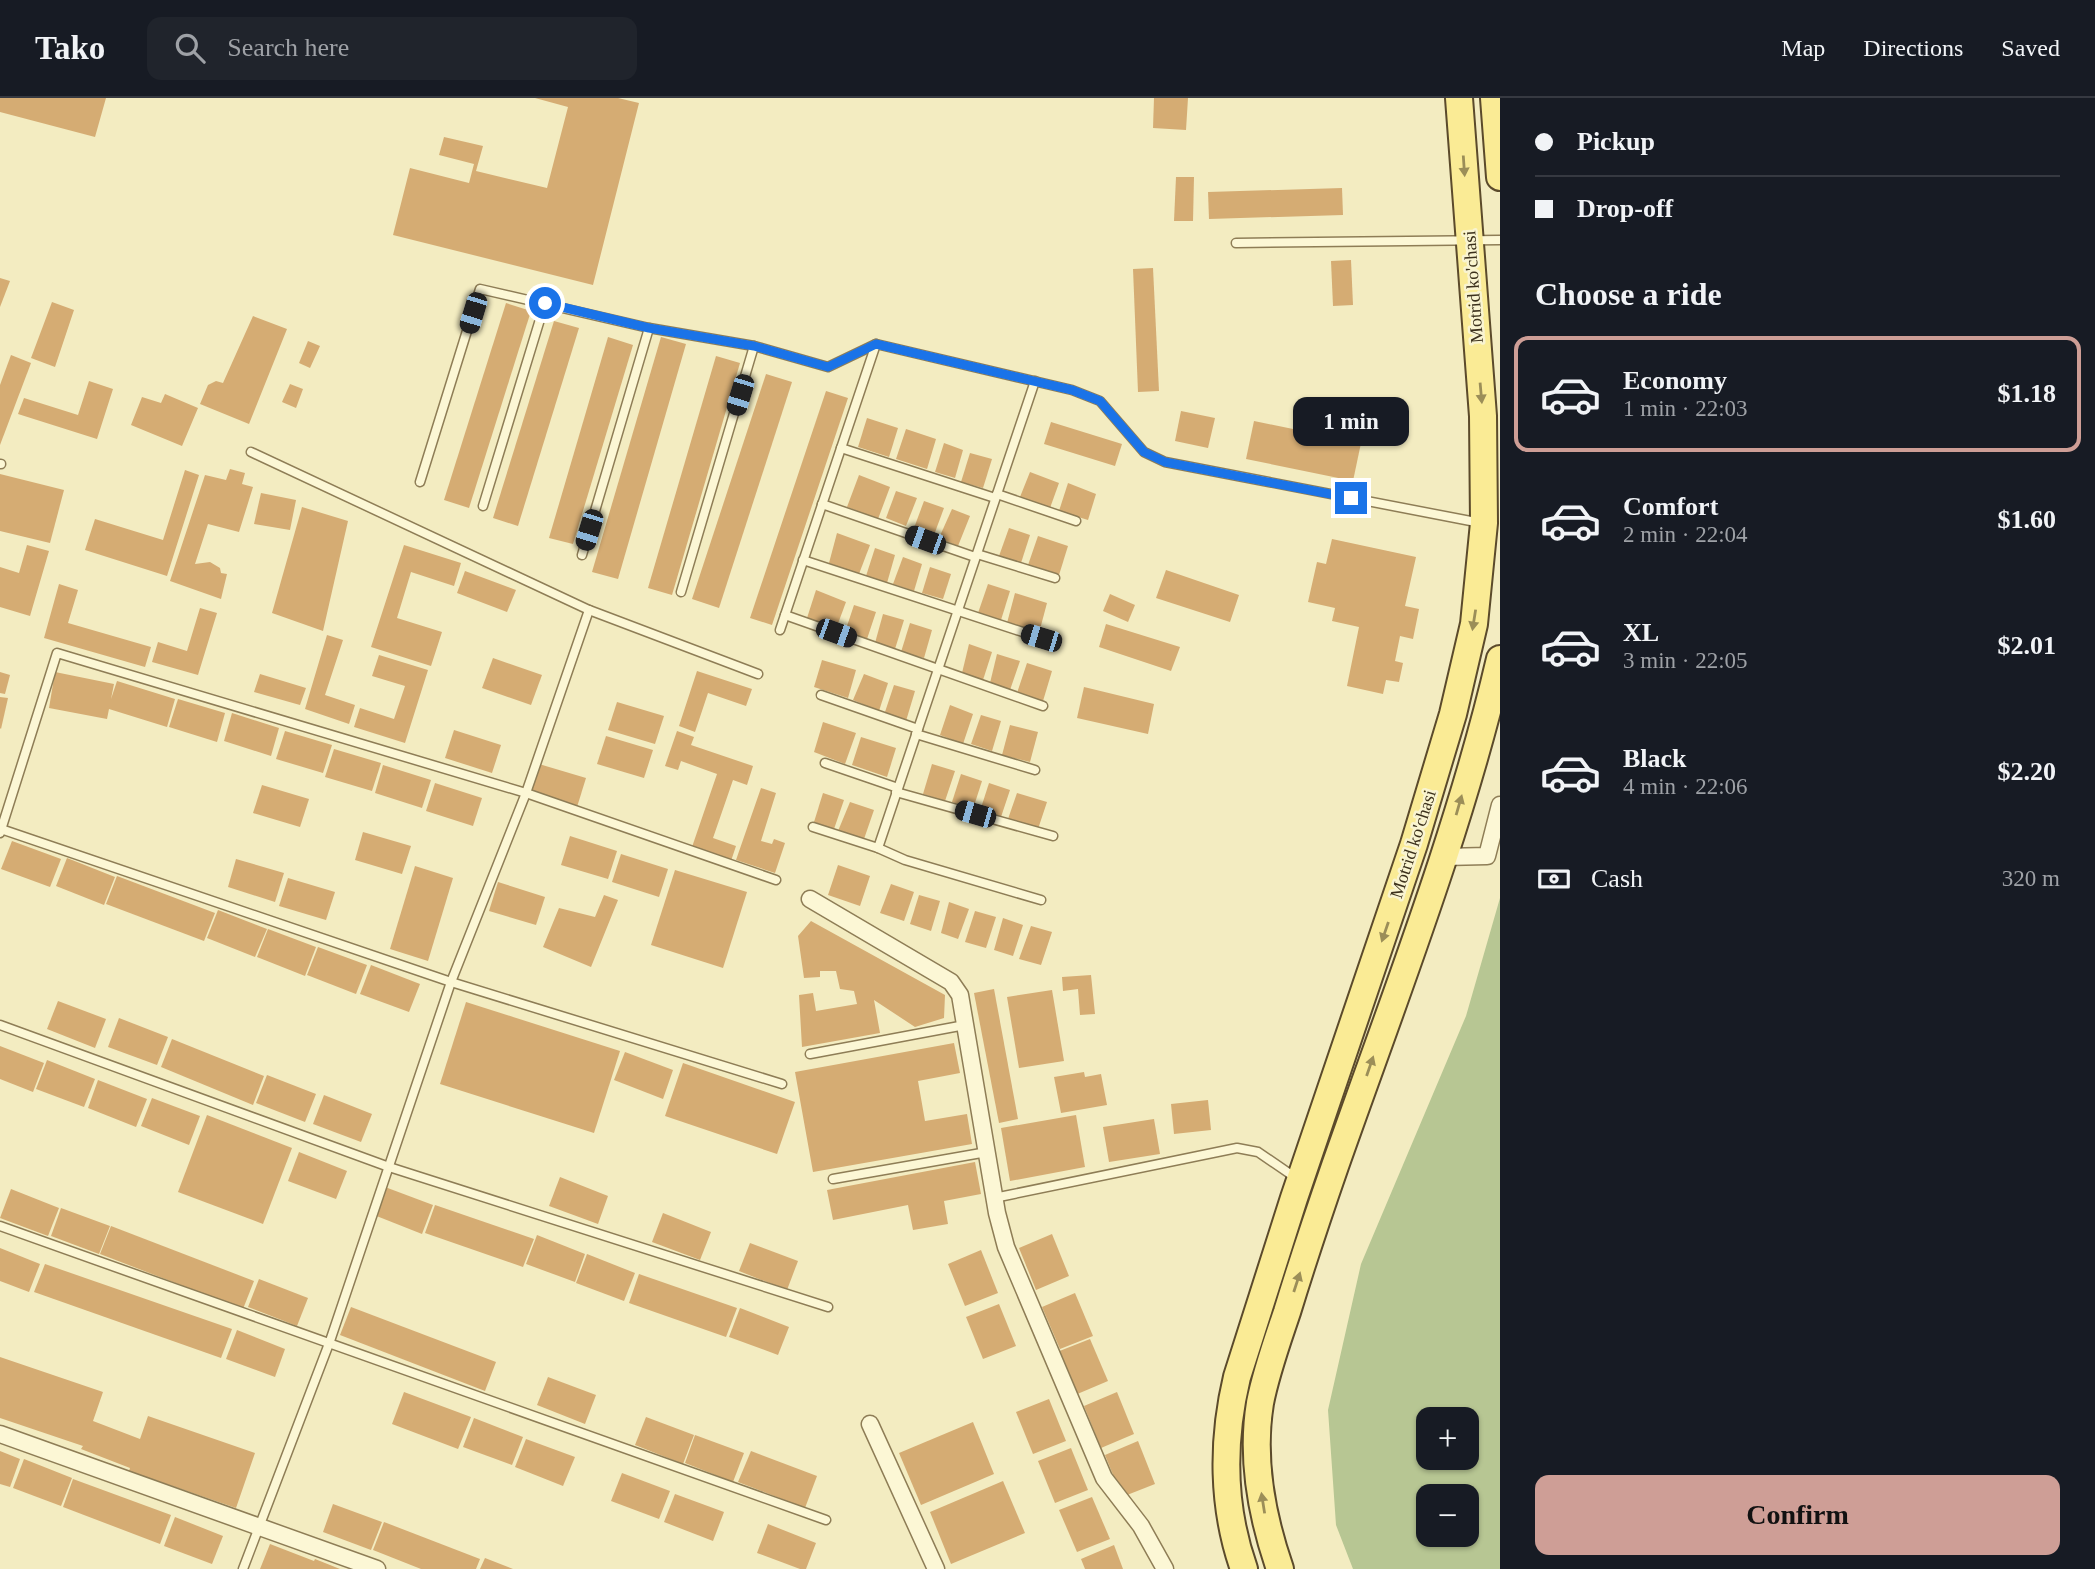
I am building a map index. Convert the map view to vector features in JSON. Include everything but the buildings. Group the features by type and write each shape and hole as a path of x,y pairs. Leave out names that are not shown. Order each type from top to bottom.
{"main road":[{"name":"Motrid ko'chasi","path":"1244,1569 1235,1538 1227,1483 1230,1403 1244,1351 1300,1181 1415,844 1453,714 1474,624 1484,523 1483,416 1459,98"},
{"path":"1494,98 1500,177"},
{"name":"Motrid ko'chasi","path":"1280,1569 1266,1525 1260,1490 1260,1403 1318,1214 1444,857 1500,659"}],"street":[{"path":"1444,857 1487,856 1500,806"},
{"path":"810,899 951,982 960,995 994,1198 1006,1247 1104,1478 1140,1525 1165,1569"},
{"path":"870,1424 936,1569"},
{"path":"0,1434 377,1569"}],"lane":[{"path":"1236,243 1500,240"},
{"path":"420,482 480,289 649,328 754,346 828,367 876,344 1035,381 1072,390 1100,401 1144,452 1165,462 1484,523"},
{"path":"484,506 545,303"},
{"path":"582,555 649,328"},
{"path":"780,630 876,344"},
{"path":"681,592 754,346"},
{"path":"878,848 1035,381"},
{"path":"841,447 1076,521"},
{"path":"251,452 589,611 758,674"},
{"path":"822,503 976,556 1055,578"},
{"path":"803,560 1041,638"},
{"path":"243,1569 330,1342 451,982 526,793 589,611"},
{"path":"785,615 1043,706"},
{"path":"776,880 526,793 57,653 1,831 451,982 782,1084"},
{"path":"821,695 917,731 1035,770"},
{"path":"825,764 897,790 1053,836"},
{"path":"813,827 878,848 905,860 1041,900"},
{"path":"0,1025 389,1167 828,1307"},
{"path":"810,1054 965,1025"},
{"path":"994,1198 1237,1148 1258,1152 1300,1181"},
{"path":"833,1179 987,1152"},
{"path":"0,1226 826,1520"}],"green space":[{"path":"1500,898 1500,1569 1353,1569 1336,1525 1328,1410 1361,1264 1466,1016"}],"route":[{"path":"545,303 649,328 754,346 828,367 876,344 1072,390 1100,401 1144,452 1165,462 1351,498"}]}
